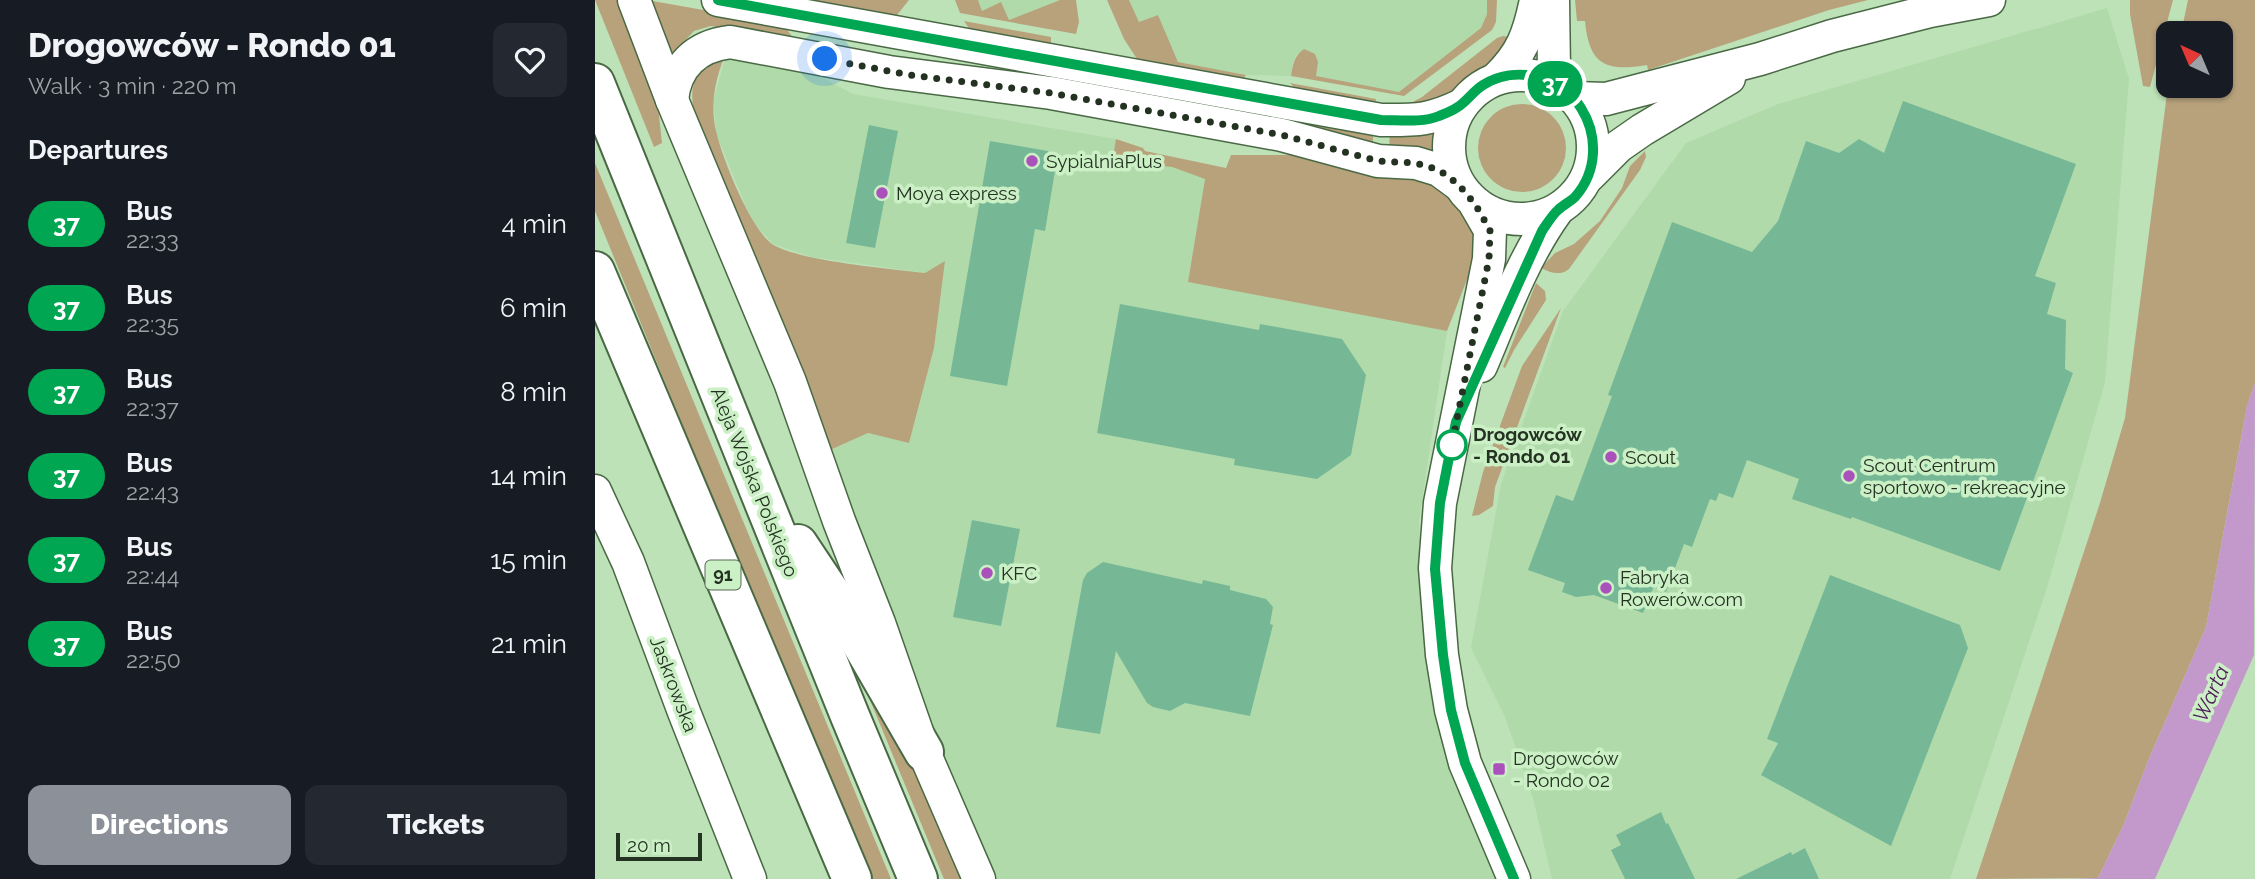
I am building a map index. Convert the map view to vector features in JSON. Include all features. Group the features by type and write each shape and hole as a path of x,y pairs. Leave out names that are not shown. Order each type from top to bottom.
{"main road":[{"name":"Aleja Wojska Polskiego","path":"595,83 918,879"},
{"name":"91","path":"595,271 852,879"},
{"path":"753,477 842,610 924,752"}],"street":[{"path":"634,0 672,100 790,382 924,752 979,879"},
{"path":"718,0 1381,120 1437,117 1462,105"},
{"path":"1514,879 1465,763 1451,710 1435,569 1440,503 1489,259 1490,230 1467,194 1449,158 1450,130 1462,105 1471,94 1497,78 1513,62 1530,30 1536,0"},
{"path":"1553,0 1554,70 1590,122 1594,149 1589,176"},
{"path":"1497,78 1519,74 1542,78 1569,93 1606,99 1761,59 1832,36 1930,11 1989,0"},
{"path":"672,100 677,77 690,58 702,49 730,42 888,72 1051,93 1282,135 1378,161 1416,163 1439,170 1500,217 1528,220 1556,212"},
{"path":"1456,422 1523,270 1542,231 1556,212 1575,197 1589,176 1619,146 1641,130 1761,59"},
{"name":"Jaskrowska","path":"595,491 628,562 750,879"}],"shaded area":[{"path":"595,0 617,0 657,97 662,143 654,147"},
{"path":"647,0 783,24 796,42 711,26 694,31 671,55"},
{"path":"806,0 909,0 897,15 885,21"},
{"path":"955,0 978,0 982,11 1001,2 1009,20 1060,0 1076,0 1079,22 1076,34 960,13"},
{"path":"978,0 1060,0 1009,20 982,11"},
{"path":"1107,0 1129,0 1139,22 1158,15 1178,62 1246,75 1240,83 1139,62 1124,39"},
{"path":"1129,0 1487,0 1487,14 1481,28 1399,93 1315,76 1318,62 1297,54 1291,76 1246,75 1178,62 1158,15 1139,22"},
{"path":"1487,0 1497,0 1496,22 1492,30 1404,96 1291,76 1296,57 1304,49 1315,54 1318,62 1316,76 1399,92 1481,28 1487,14"},
{"path":"1575,0 1868,0 1829,10 1648,70 1647,65 1621,67 1602,62 1591,47 1585,21 1577,21"},
{"path":"2130,0 2173,0 2167,21 2156,21 2156,64 2150,87 2143,86"},
{"path":"2188,0 2255,0 2255,383 2247,406 2206,627 2124,824 2098,878 1976,879 2099,506 2125,418 2166,98 2233,98 2233,21 2184,21"},
{"path":"2107,8 2129,79 2105,382 2047,588 1950,879 1552,879 1533,798 1505,717 1471,648 1501,484 1563,311 1686,143 1778,104"},
{"path":"964,21 1051,37 1051,44 971,31"},
{"path":"1503,36 1519,38 1494,67 1470,79 1448,99 1395,106 1409,104 1422,97"},
{"path":"727,51 812,72 853,94 1116,139 1112,162 1172,167 1205,179 1188,282 1447,331 1419,522 1428,658 1441,731 1464,803 1497,879 995,879 888,628 821,454 868,433 909,443 934,348 945,262 925,273 812,257 773,244 756,226 747,209 717,136 713,102"},
{"path":"727,51 714,93 716,132 735,186 754,222 772,244 823,260 925,273 945,261 934,348 909,443 868,433 821,454 795,352 693,107 695,79 704,67"},
{"path":"1290,83 1376,99 1375,109 1299,92"},
{"path":"1522,104 1547,111 1559,123 1566,148 1559,173 1547,185 1522,192 1497,185 1485,173 1478,148 1485,123 1497,111"},
{"path":"1292,114 1374,126 1372,152 1297,123"},
{"path":"1390,128 1437,131 1436,157 1389,152"},
{"path":"1116,139 1145,151 1226,168 1231,155 1296,155 1366,166 1443,186 1474,224 1475,259 1447,331 1188,282 1205,179 1172,167 1112,162"},
{"path":"1645,151 1646,157 1640,170 1569,269 1555,273 1541,268 1555,253 1574,244 1600,221 1622,188 1630,166"},
{"path":"595,163 891,879 873,879 702,473 595,211"},
{"path":"1536,283 1545,291 1546,300 1505,368 1503,367"},
{"path":"1561,308 1495,487 1493,506 1479,515 1472,516 1483,472 1522,366"},
{"path":"853,659 900,737 962,879 944,879"}],"water":[{"name":"Warta","path":"2255,383 2254,655 2155,879 2070,879 2098,878 2124,824 2206,627 2247,406"}],"building":[{"path":"1903,101 2076,164 2035,276 2056,283 2047,314 2066,320 2065,369 2073,373 2000,571 1852,517 1851,519 1792,499 1799,479 1747,460 1733,498 1719,493 1716,501 1710,499 1692,547 1684,544 1666,592 1654,586 1643,613 1594,595 1576,597 1562,592 1565,583 1528,570 1556,495 1573,501 1612,396 1608,395 1672,222 1752,252 1778,221 1806,141 1839,153 1859,139 1884,153"},
{"path":"869,125 898,131 875,248 846,243"},
{"path":"990,141 1048,151 1046,163 1056,165 1045,231 1035,229 1007,386 950,376"},
{"path":"1120,304 1259,330 1260,324 1342,339 1366,375 1351,455 1317,479 1234,465 1235,459 1097,433"},
{"name":"KFC","path":"972,520 1020,529 1001,626 953,617"},
{"path":"1103,562 1202,584 1203,580 1230,586 1230,590 1266,599 1273,607 1270,624 1273,625 1250,716 1185,703 1170,711 1153,707 1147,703 1116,651 1100,734 1056,727 1083,580 1087,573"},
{"path":"1830,575 1960,625 1968,648 1891,846 1761,775 1778,743 1767,739"},
{"path":"1661,812 1695,879 1625,879 1611,850 1621,845 1616,835"},
{"path":"1805,848 1819,879 1736,879 1791,852 1792,855"}],"bus line":[{"name":"37","path":"718,0 1381,120 1437,117 1462,105 1483,85 1497,78 1519,74 1542,78 1576,98 1590,122 1594,149 1589,176 1575,197 1556,212 1542,231 1523,270 1456,422 1440,503 1435,569 1451,710 1465,763 1514,879"}],"place":[{"name":"SypialniaPlus","path":"1032,161"},
{"name":"Moya express","path":"882,193"},
{"name":"Drogowców - Rondo 01","path":"1452,445"},
{"name":"Scout","path":"1611,457"},
{"name":"Scout Centrum sportowo - rekreacyjne","path":"1849,476"},
{"name":"KFC","path":"987,573"},
{"name":"Fabryka Rowerów.com","path":"1606,588"},
{"name":"Drogowców - Rondo 02","path":"1499,769"}],"route":[{"path":"825,59 888,72 1051,93 1282,135 1378,161 1416,163 1439,170 1458,184 1475,204 1490,230 1489,259 1451,449 1452,445"}]}
